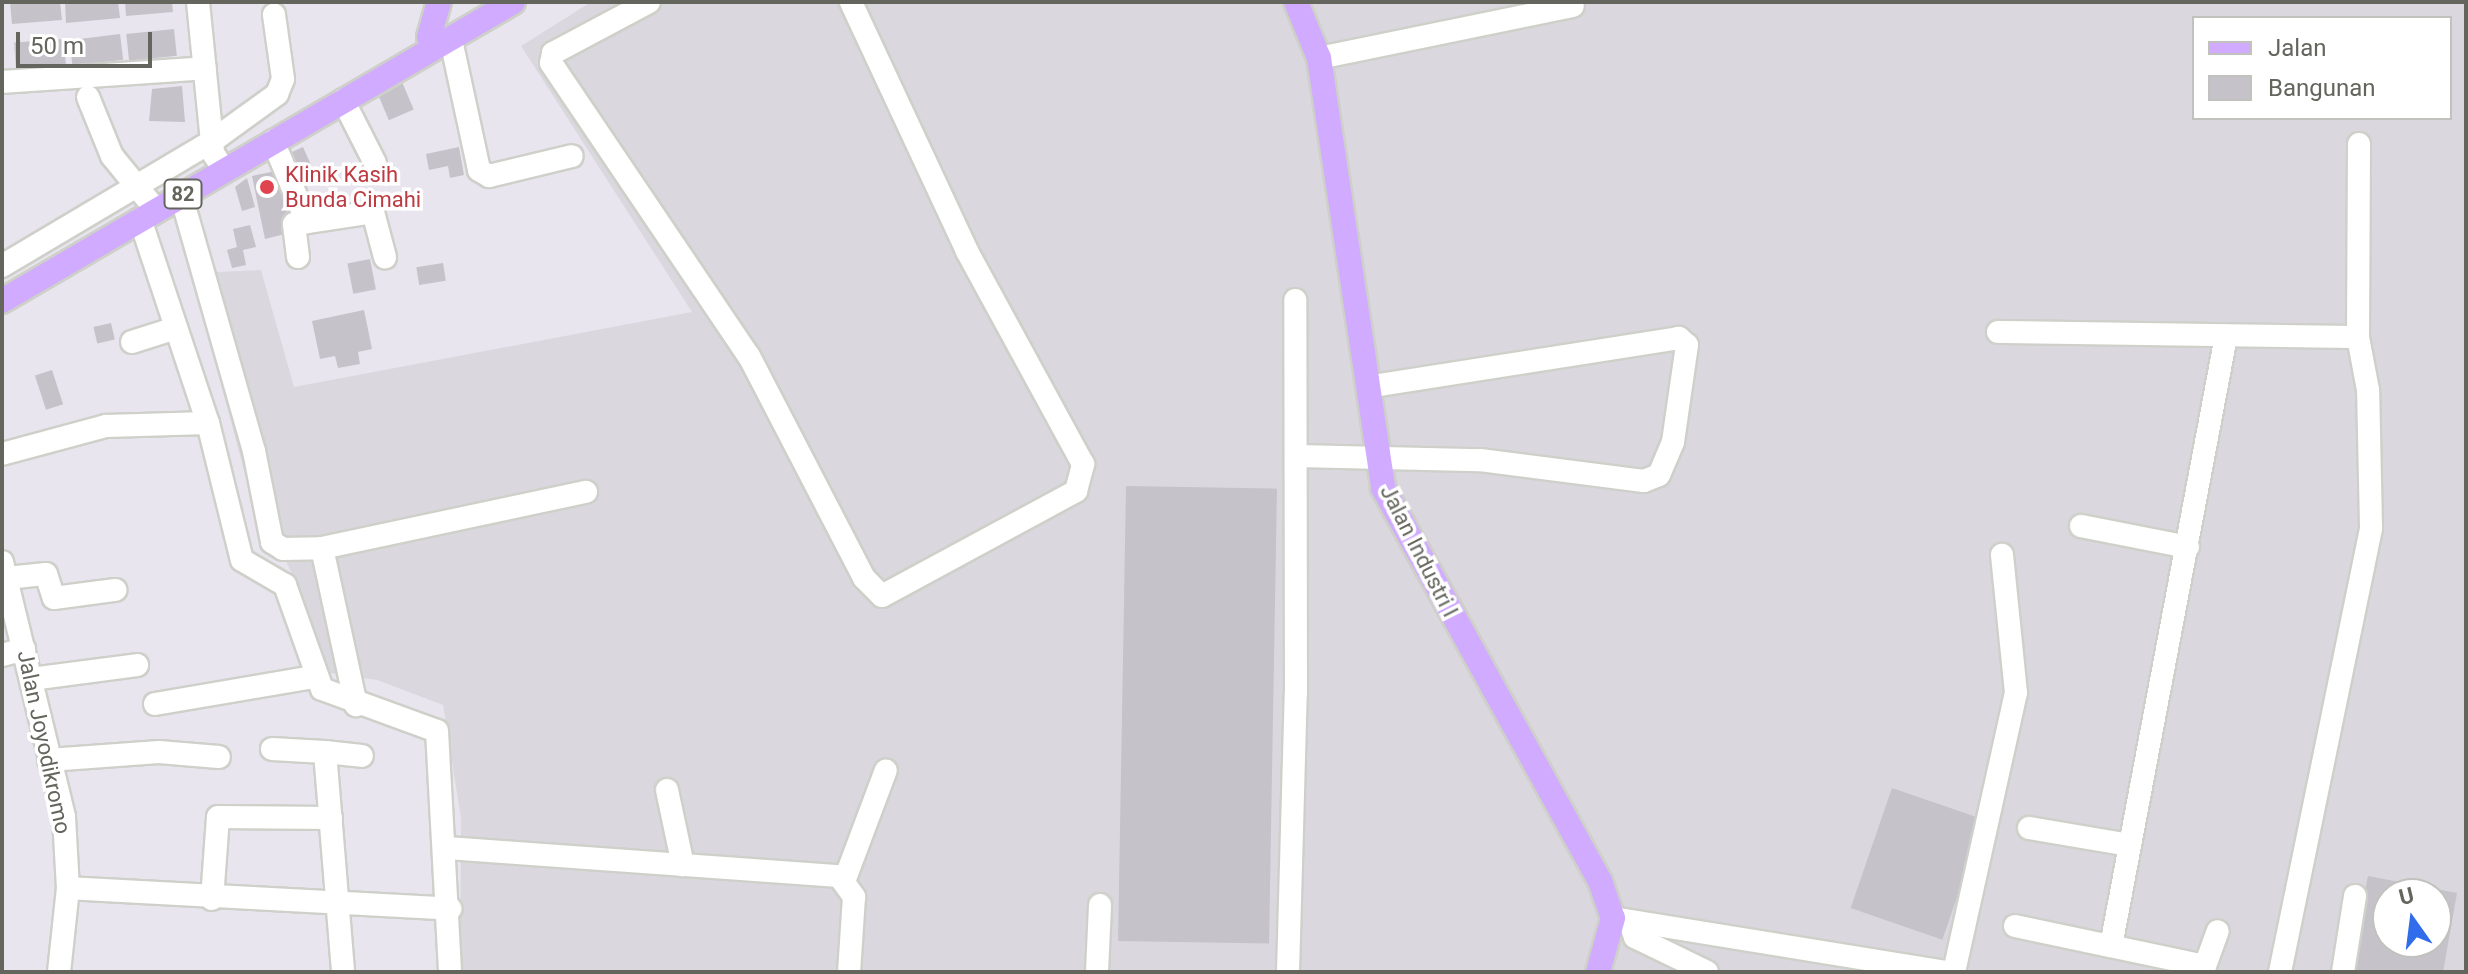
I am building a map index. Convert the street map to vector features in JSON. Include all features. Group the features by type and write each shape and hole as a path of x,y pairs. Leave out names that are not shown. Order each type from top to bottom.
{"main road":[{"path":"439,2 440,38"},
{"name":"Jalan Industri I","path":"1296,2 1319,58 1372,386 1377,455 1383,488 1622,920"},
{"name":"82","path":"2,301 353,94 492,6"},
{"path":"1598,972 1622,920"}],"street":[{"path":"198,2 211,142 224,170"},
{"path":"649,2 553,53 551,63 749,356 864,578 882,596 1076,491 1084,481 1083,464 967,251 851,2"},
{"path":"1319,58 1573,6"},
{"path":"2,266 211,142 282,89 274,15"},
{"path":"440,38 474,166 489,176 572,156"},
{"path":"2,82 205,68"},
{"path":"353,94 375,163"},
{"path":"88,97 112,156 139,185 176,328 208,423 239,553 247,565 285,585 313,677 322,689 356,705 435,727 447,848 450,972"},
{"path":"273,141 307,222"},
{"path":"2280,972 2371,528 2368,390 2358,337 2359,144"},
{"path":"181,195 254,451 267,531 283,549 322,548 586,492"},
{"path":"298,257 294,224 375,212 385,257"},
{"path":"1288,972 1297,456 1295,300"},
{"path":"132,342 176,328"},
{"path":"1998,332 2358,337"},
{"path":"2111,946 2226,336"},
{"path":"1297,456 1377,455 1560,466 1622,481 1659,475 1673,442 1687,345 1679,338 1372,386"},
{"path":"2,454 118,424 208,423"},
{"path":"2081,526 2188,547"},
{"path":"322,548 356,705"},
{"path":"1954,972 2016,693 2002,555"},
{"path":"4,570 46,574 54,598 115,590"},
{"name":"Jalan Joyodikromo","path":"4,570 13,652 31,679 64,817 68,888 59,972"},
{"path":"31,679 137,665"},
{"path":"155,704 313,677"},
{"path":"272,749 362,756"},
{"path":"49,760 159,752 219,757"},
{"path":"325,752 340,903 343,972"},
{"path":"849,972 854,897 845,879 886,770"},
{"path":"667,790 683,865"},
{"path":"212,899 218,817 331,818"},
{"path":"2029,828 2130,845"},
{"path":"447,848 845,879"},
{"path":"68,888 212,899 450,909"},
{"path":"2343,972 2355,896"},
{"path":"1097,972 1100,905"},
{"path":"1622,920 1635,937 1707,972"},
{"path":"1622,920 1947,972"},
{"path":"2015,926 2111,946 2150,963 2205,966 2218,931"}],"shaded area":[{"path":"591,2 2466,2 2466,972 460,972 461,818 443,705 377,680 330,673 299,588 247,482 192,273 261,270 294,387 692,312 521,46"}],"building":[{"path":"10,2 60,2 62,20 12,24"},
{"path":"65,2 118,2 120,18 66,23"},
{"path":"125,2 172,2 173,12 126,16"},
{"path":"174,29 177,56 129,61 126,34"},
{"path":"120,34 123,60 73,66 69,40"},
{"path":"64,39 66,68 16,71 14,42"},
{"path":"402,82 414,110 389,120 377,93"},
{"path":"182,86 185,122 149,121 152,89"},
{"path":"303,147 312,167 294,175 285,155"},
{"path":"459,147 464,175 450,178 448,166 429,170 426,154"},
{"path":"276,171 293,232 265,239 252,176"},
{"path":"247,178 255,207 242,211 235,187"},
{"path":"250,225 256,247 243,250 246,265 232,268 227,250 237,247 233,229"},
{"path":"370,259 376,289 353,294 347,263"},
{"path":"443,263 446,281 419,285 416,267"},
{"path":"364,310 372,349 358,352 360,364 338,368 335,356 320,359 312,321"},
{"path":"111,323 115,340 97,344 93,327"},
{"path":"52,370 63,404 46,410 35,376"},
{"path":"1126,486 1277,489 1269,944 1118,941"},
{"path":"1892,788 1984,820 1942,940 1851,908"},
{"path":"2368,876 2378,878 2372,878 2372,958 2445,958 2443,972 2348,972"},
{"path":"2452,892 2457,893 2452,921"}],"place":[{"name":"Klinik Kasih Bunda Cimahi","path":"267,187"}]}
